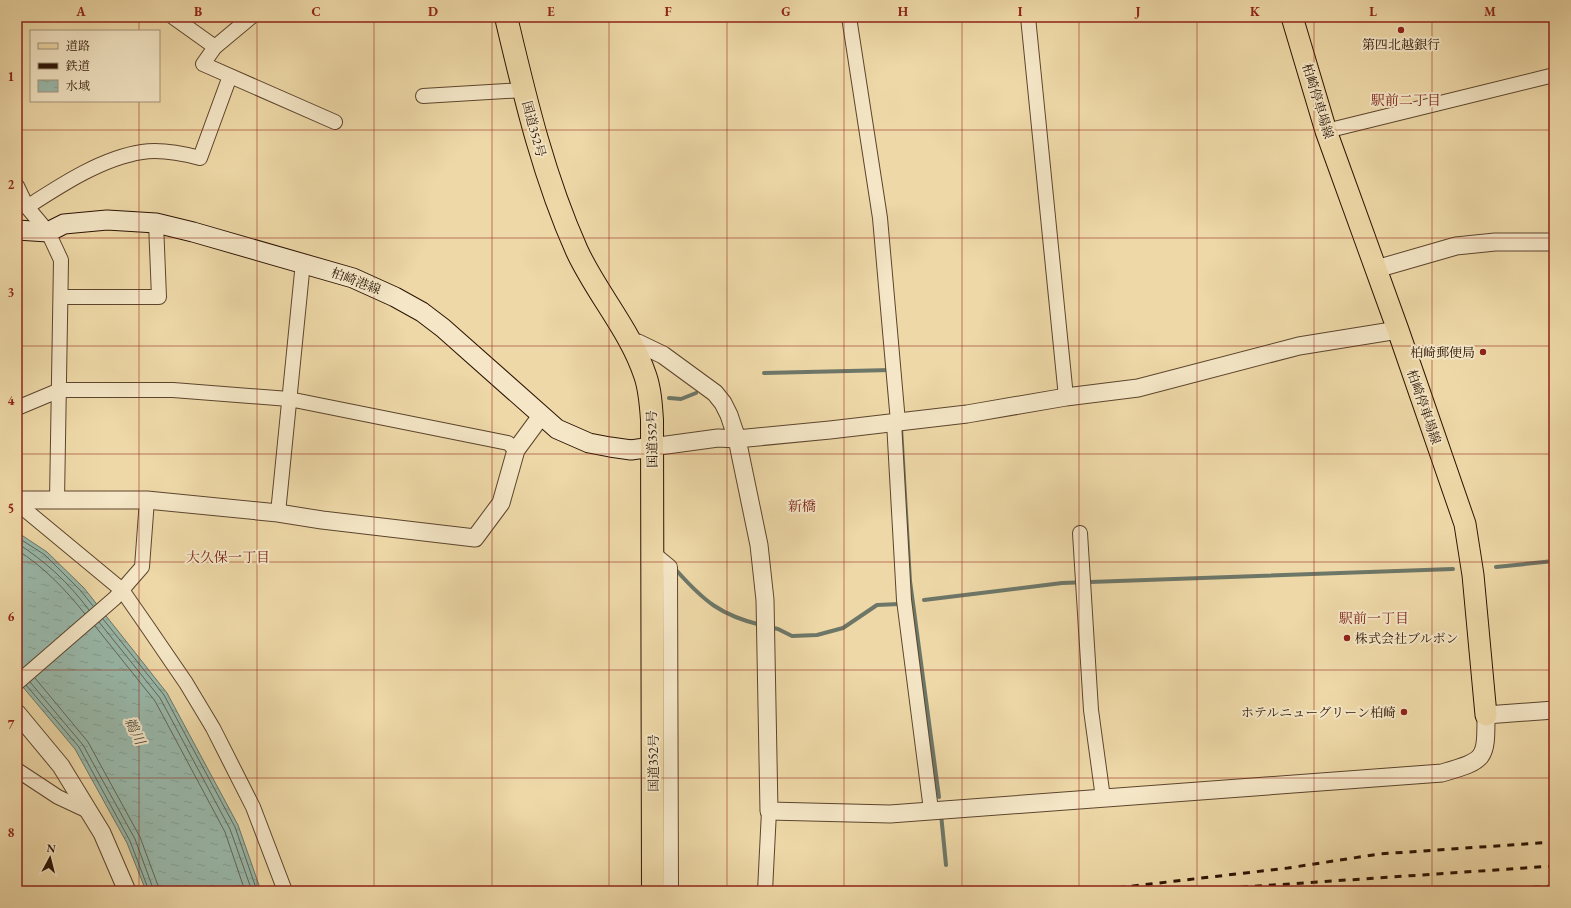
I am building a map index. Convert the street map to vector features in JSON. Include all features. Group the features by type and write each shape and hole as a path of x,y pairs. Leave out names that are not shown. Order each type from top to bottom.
{"highway":[{"name":"国道352号","path":"506,17 540,153 575,245 590,276 631,343 646,375 649,392 652,420 654,628 653,891"}],"main road":[{"name":"柏崎停車場線","path":"1292,17 1326,131 1398,330 1465,524 1473,575 1486,715"},
{"name":"柏崎港線","path":"17,230 48,232 64,224 107,220 129,220 156,223 303,262 374,286 422,312 443,328 556,429 589,443 631,450 652,447"}],"street":[{"path":"173,17 215,47"},
{"path":"251,17 215,47 203,64 336,122"},
{"path":"849,17 880,218 896,422 904,600 930,810"},
{"path":"1028,17 1066,397"},
{"path":"1326,131 1554,75"},
{"path":"27,207 73,178 118,158 143,152 177,152 200,158 230,76"},
{"path":"423,96 524,90"},
{"path":"17,186 27,207 48,232 61,260 57,500"},
{"path":"60,297 159,298 156,223"},
{"path":"1376,269 1456,246 1495,242 1554,242"},
{"path":"278,513 303,262"},
{"path":"652,447 718,438 737,439 967,414 1066,397 1138,388 1299,346 1398,330"},
{"path":"631,343 638,343 663,355 715,393 723,402 737,439 759,545 765,600 769,811 765,891"},
{"path":"17,408 60,390 173,390 289,399 508,443 516,450"},
{"path":"17,501 147,500 278,513 322,520 475,538 501,503 516,450 541,416"},
{"path":"17,683 119,594 142,567 147,500"},
{"path":"17,501 119,594 186,683 213,728 253,807 285,891"},
{"path":"1080,533 1091,710 1103,798"},
{"path":"653,553 670,567 671,891"},
{"path":"769,811 890,814 1442,773 1478,761 1484,752 1486,741 1486,715 1554,710"},
{"path":"17,713 60,766 102,833 127,891"},
{"path":"17,770 58,797 88,811"}],"water":[{"name":"鵜川","path":"17,532 47,552 84,588 167,693 238,825 261,891 146,891 127,843 75,749 17,680"}],"waterway":[{"path":"764,373 891,370"},
{"path":"669,398 681,399 696,393"},
{"path":"901,427 910,581 939,797"},
{"path":"1496,567 1554,561"},
{"path":"924,600 1062,583 1453,569"},
{"path":"677,571 696,591 714,606 734,617 761,625"},
{"path":"769,627 778,629 792,636 817,635 843,628 877,605 899,604"},
{"path":"941,814 946,865"}],"railway":[{"path":"1090,891 1288,868 1379,854 1554,842"},
{"path":"1185,891 1554,866"},
{"path":"1477,891 1554,886"}],"place":[{"name":"第四北越銀行","path":"1401,30"},
{"name":"柏崎郵便局","path":"1483,352"},
{"name":"株式会社ブルボン","path":"1347,638"},
{"name":"ホテルニューグリーン柏崎","path":"1404,712"}],"district":[{"name":"駅前二丁目","path":"1406,100"},
{"name":"新橋","path":"802,506"},
{"name":"大久保一丁目","path":"228,557"},
{"name":"駅前一丁目","path":"1374,618"}]}
